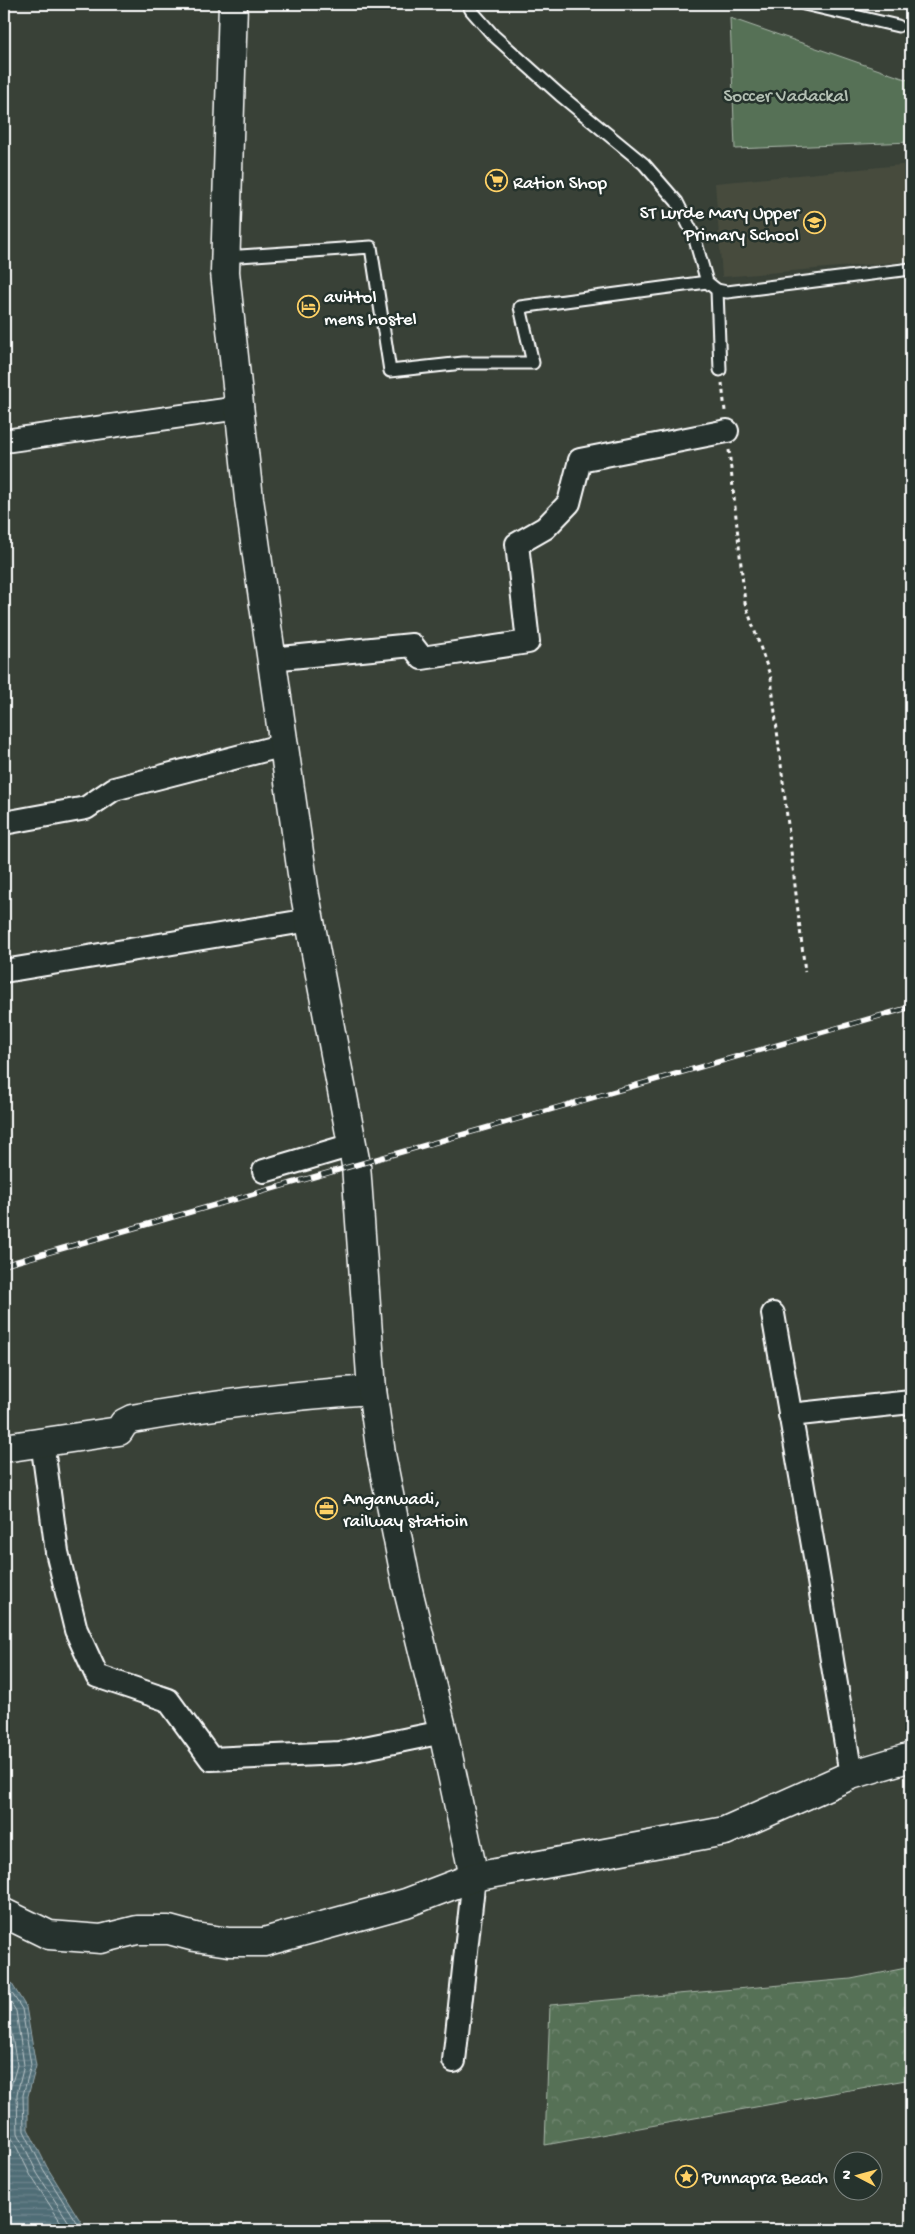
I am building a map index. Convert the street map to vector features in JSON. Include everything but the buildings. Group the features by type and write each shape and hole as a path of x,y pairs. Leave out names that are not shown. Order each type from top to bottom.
{"main road":[{"path":"233,4 224,272 239,408 271,659 310,920 356,1165 372,1390 381,1454 407,1586 444,1732 474,1877"},
{"path":"4,1448 119,1431 124,1423 132,1419 201,1407 372,1390"},
{"path":"4,1913 49,1936 101,1939 137,1930 169,1930 229,1942 264,1942 406,1903 474,1877 725,1831 851,1775 911,1756"}],"street":[{"path":"4,442 239,408"},
{"path":"271,659 412,644 422,658 528,642 517,544 545,528 568,503 580,460 727,431"},
{"path":"4,823 86,808 114,789 284,745"},
{"path":"4,971 310,920"},
{"path":"264,1171 352,1146"},
{"path":"773,1314 851,1775"},
{"path":"790,1415 911,1402"},
{"path":"42,1441 57,1552 76,1630 97,1676 168,1700 211,1759 340,1753 444,1732"},
{"path":"454,2060 474,1877"}],"lane":[{"path":"468,4 493,35 560,95 644,164 677,202 694,236 707,282 717,290 727,292 911,269"},
{"path":"804,4 898,26"},
{"path":"225,257 371,248 390,371 463,363 533,363 520,307 707,282"},
{"path":"717,290 720,370"}],"path":[{"path":"720,370 745,603 771,678 805,972"}],"shaded area":[{"name":"ST Lurde Mary Upper Primary School","path":"911,164 911,261 722,277 715,183"}],"green space":[{"name":"Soccer Vadackal","path":"730,18 911,81 911,142 735,149"},
{"path":"911,1967 911,2079 545,2145 550,2005 851,1979"}],"water":[{"path":"4,1971 26,2007 36,2066 28,2096 28,2129 47,2167 86,2230 4,2230"}],"railway":[{"path":"4,1265 911,1007"}],"place":[{"name":"Ration Shop","path":"497,181"},
{"name":"ST Lurde Mary Upper Primary School","path":"815,222"},
{"name":"avittol mens hostel","path":"308,306"},
{"name":"Anganwadi, railway statioin","path":"327,1508"},
{"name":"Punnapra Beach","path":"686,2176"}]}
